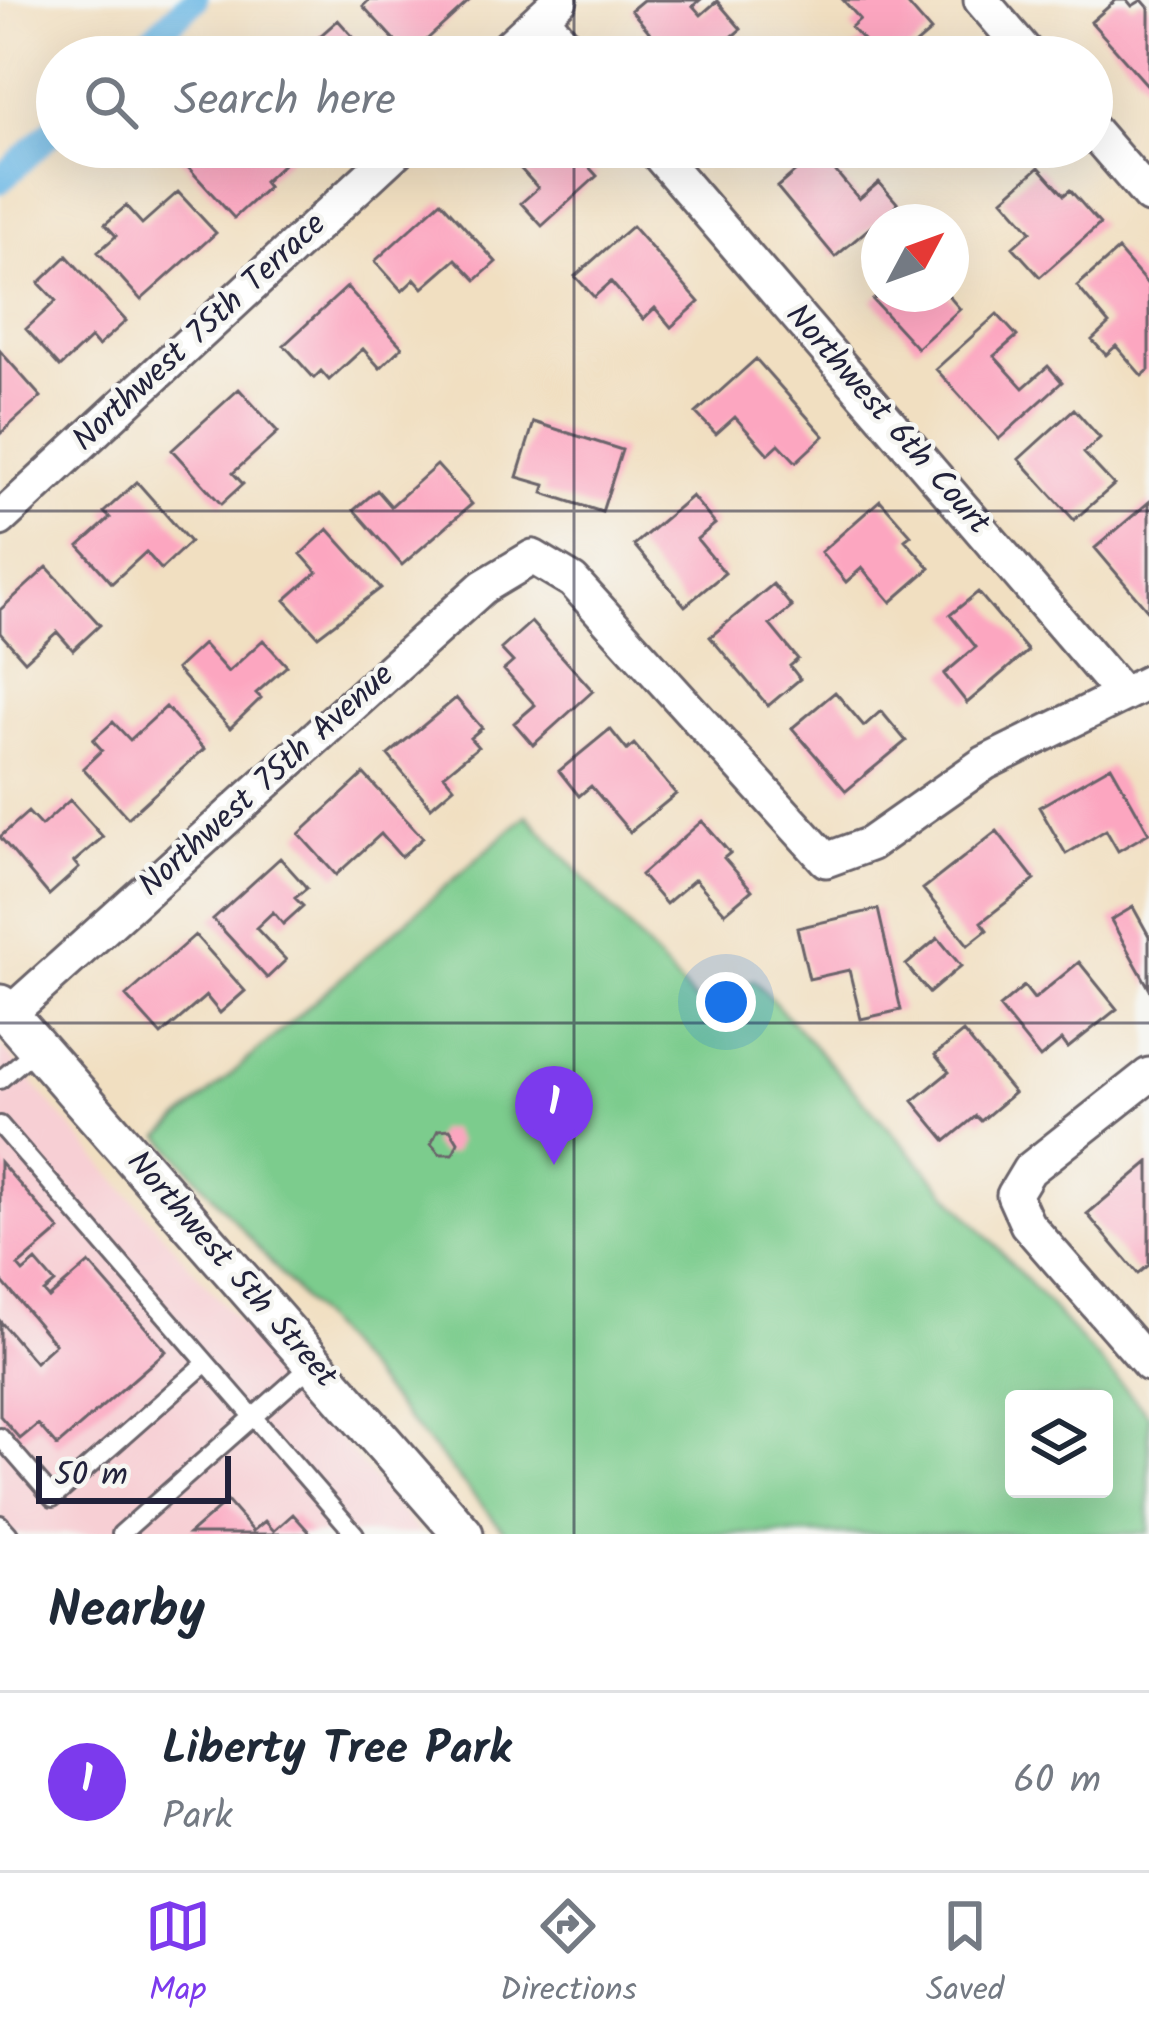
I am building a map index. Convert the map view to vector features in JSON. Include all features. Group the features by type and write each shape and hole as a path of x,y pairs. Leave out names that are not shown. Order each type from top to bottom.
{"street":[{"path":"980,0 1012,36"},
{"path":"521,36 550,9 564,36"},
{"path":"1113,154 1149,196"},
{"name":"Northwest 75th Terrace","path":"0,519 378,168"},
{"name":"Northwest 6th Court","path":"671,168 1135,688"},
{"name":"Northwest 75th Avenue","path":"4,1010 483,586 533,557 573,581 826,860 870,844 985,763 1135,688"},
{"name":"Northwest 5th Street","path":"4,1010 463,1534"},
{"path":"1149,1075 1029,1170 1014,1195 1027,1224 1149,1364"}],"lane":[{"path":"0,1080 37,1048"},
{"path":"0,1126 355,1534"},
{"path":"0,1437 53,1498 206,1363"},
{"path":"121,1534 314,1363"},
{"path":"0,1524 9,1534"}],"shaded area":[{"path":"0,1045 421,1534 0,1534"}],"green space":[{"path":"527,815 696,1002 754,980 1149,1415 1149,1534 507,1534 161,1136"}],"building":[{"path":"369,0 470,0 431,36 391,36 363,6"},
{"path":"643,0 700,0 693,6 701,15 717,1 741,29 733,36 653,36 631,10"},
{"path":"843,0 904,0 931,31 925,36 859,36 851,27 860,19"},
{"path":"1116,0 1127,0 1132,6 1142,0 1149,8 1149,87 1113,47 1113,36 1103,36 1091,22"},
{"path":"338,20 352,36 320,36"},
{"path":"189,168 279,168 264,182 268,187 234,218"},
{"path":"520,168 590,168 597,176 542,226 521,203 538,188"},
{"path":"799,168 833,168 859,199 879,182 898,204 861,204 861,235 835,257 777,187"},
{"path":"1040,168 1064,195 1070,190 1100,224 1040,277 1013,247 1031,231 1003,199"},
{"path":"178,192 216,233 141,300 98,252 116,236 105,224 126,206 142,224"},
{"path":"441,201 496,262 476,280 456,259 423,288 415,279 402,291 375,261"},
{"path":"632,226 699,302 671,327 655,308 643,319 611,282 594,297 575,276"},
{"path":"1118,250 1149,286 1149,370 1142,376 1116,346 1106,355 1092,340 1109,324 1077,286"},
{"path":"67,256 126,321 98,346 91,338 60,367 26,329 56,301 39,283"},
{"path":"347,287 402,347 380,368 363,349 329,380 321,371 314,378 284,345"},
{"path":"884,312 957,312 917,348"},
{"path":"997,314 1017,336 994,356 1023,388 1048,366 1062,382 999,439 936,369"},
{"path":"0,351 41,397 0,434"},
{"path":"756,359 824,436 796,462 779,444 768,454 735,417 716,434 696,413"},
{"path":"239,389 278,432 233,473 243,484 221,504 172,450"},
{"path":"1074,409 1100,438 1084,453 1114,485 1074,520 1019,459"},
{"path":"534,422 622,450 602,512 543,493 545,485 517,477"},
{"path":"437,465 472,504 402,565 354,510 377,490 391,506"},
{"path":"137,482 190,542 161,569 146,552 112,583 79,546 110,518 104,512"},
{"path":"692,496 715,524 697,539 725,573 685,606 634,545"},
{"path":"880,500 911,535 905,540 930,568 891,602 862,568 846,582 821,552"},
{"path":"1149,502 1149,612 1095,548"},
{"path":"328,529 381,588 318,636 285,600 317,572 301,554"},
{"path":"47,567 100,625 73,650 57,632 25,661 0,633 0,610"},
{"path":"773,584 792,607 770,625 798,659 790,666 800,679 768,706 710,637"},
{"path":"978,592 1028,651 967,703 944,674 976,647 950,615"},
{"path":"531,622 593,691 533,745 514,723 535,705 504,670 513,662 501,649"},
{"path":"263,640 287,666 256,693 261,698 230,728 176,669 203,644 228,672"},
{"path":"835,692 864,726 881,711 906,741 846,791 792,728"},
{"path":"456,698 482,728 470,738 478,747 444,775 454,787 431,807 388,755"},
{"path":"166,707 204,749 128,818 83,768 102,750 93,740 113,722 130,740"},
{"path":"610,729 627,750 634,744 676,794 630,832 591,786 579,796 559,771"},
{"path":"1111,766 1149,833 1118,851 1106,830 1066,854 1039,807"},
{"path":"364,774 423,838 401,857 381,834 336,875 299,834"},
{"path":"70,800 103,837 74,862 79,868 49,895 0,837 28,812 41,826"},
{"path":"702,821 730,853 724,858 752,890 725,913 695,879 666,904 641,875"},
{"path":"997,831 1035,880 981,922 987,930 968,945 923,889"},
{"path":"280,858 307,888 295,898 303,906 283,924 273,912 256,928 286,960 267,978 213,919"},
{"path":"1133,907 1149,936 1149,988 1111,920"},
{"path":"878,909 901,1010 861,1019 849,970 809,979 797,928"},
{"path":"195,935 245,991 220,1013 206,996 161,1035 126,996"},
{"path":"938,938 961,966 929,993 906,965"},
{"path":"1079,962 1117,1009 1068,1048 1062,1040 1040,1058 999,1007 1024,986 1034,999"},
{"path":"963,1032 1014,1093 981,1121 976,1116 946,1141 913,1101 949,1072 935,1055"},
{"path":"450,1129 458,1142 453,1154 440,1154 431,1144 438,1130"},
{"path":"0,1162 60,1230 18,1266 23,1272 36,1261 55,1283 44,1292 49,1298 89,1263 166,1351 57,1446 38,1424 20,1439 0,1416 0,1321 35,1362 55,1344 0,1279"},
{"path":"1149,1162 1149,1265 1138,1274 1087,1214"},
{"path":"227,1501 253,1531 265,1521 274,1531 293,1514 311,1534 189,1534"}],"waterway":[{"path":"155,36 194,0"},
{"path":"0,180 36,147"}],"place":[{"name":"Liberty Tree Park","path":"554,1165"}]}
